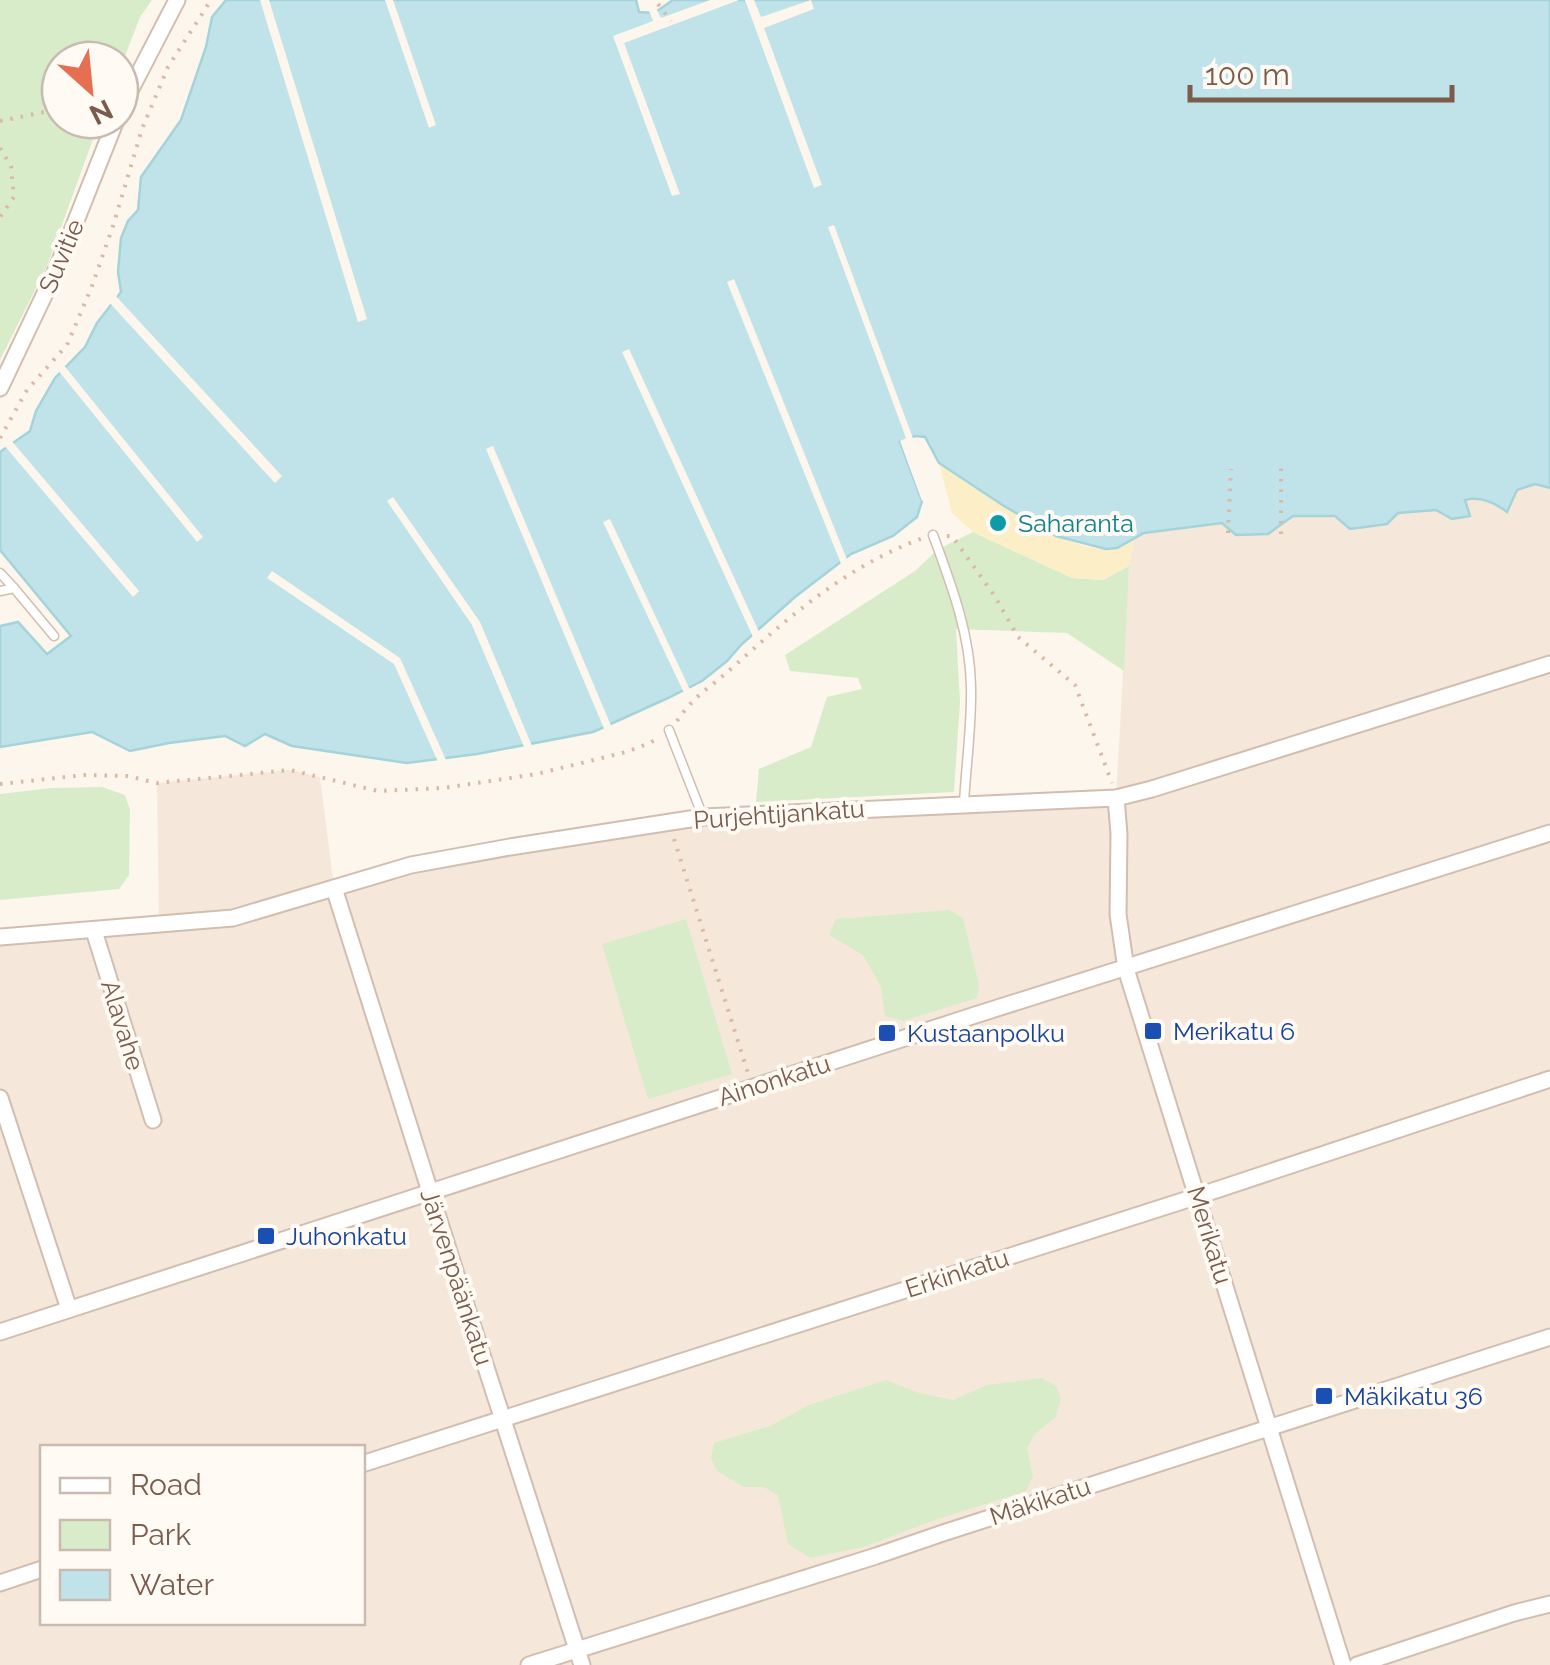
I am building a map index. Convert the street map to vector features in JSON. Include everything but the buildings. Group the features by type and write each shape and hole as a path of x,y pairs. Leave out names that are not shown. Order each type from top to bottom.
{"street":[{"path":"140,71 177,0"},
{"name":"Suvitie","path":"0,388 58,266 108,140"},
{"name":"Purjehtijankatu","path":"0,936 233,918 411,865 703,816 1116,798 1550,664"},
{"name":"Merikatu","path":"1116,798 1118,914 1126,968 1343,1665"},
{"name":"Ainonkatu","path":"0,1332 1550,833"},
{"name":"Järvenpäänkatu","path":"334,888 428,1193 582,1665"},
{"name":"Alavahe","path":"94,931 153,1120"},
{"name":"Erkinkatu","path":"365,1463 1550,1079"},
{"path":"0,1098 69,1309"},
{"name":"Mäkikatu","path":"529,1665 1550,1337"},
{"path":"0,1584 40,1571"},
{"path":"1358,1665 1550,1604"}],"lane":[{"path":"933,535 962,619 968,657 971,686 964,804"},
{"path":"0,574 54,636"},
{"path":"0,591 14,588"},
{"path":"669,730 703,816"}],"path":[{"path":"0,438 27,390 67,345 98,271 142,130 168,67 211,0"},
{"path":"658,4 671,21"},
{"path":"0,121 40,113"},
{"path":"0,148 11,166 14,198 0,217"},
{"path":"1281,464 1281,534"},
{"path":"1228,533 1231,469"},
{"path":"0,784 85,775 127,776 157,783 290,770 378,791 444,788 537,774 626,752 669,730 696,695 726,674 791,614 844,576 933,535 952,536 1018,637 1075,685 1110,772 1116,798"},
{"path":"668,822 752,1087"}],"shaded area":[{"path":"1535,484 1550,488 1550,1665 0,1665 0,937 159,925 157,783 290,770 320,777 334,887 411,865 703,817 1116,797 1129,566 1134,538 1144,533 1223,523 1268,534 1293,516 1335,516 1387,524 1398,513 1436,510 1472,498 1498,504 1507,512 1517,490"}],"green space":[{"path":"0,0 152,0 131,40 40,40 40,140 93,140 47,266 0,360"},
{"path":"973,532 1072,578 1103,580 1129,566 1124,671 1067,633 956,629 960,702 954,792 756,802 759,769 811,747 827,697 862,689 858,678 790,671 785,655 915,571 937,550"},
{"path":"102,787 125,795 130,810 129,875 119,889 0,900 0,794"},
{"path":"949,910 963,918 979,985 977,998 903,1021 885,1016 881,987 863,955 829,935 836,919"},
{"path":"686,919 732,1074 648,1099 602,944"},
{"path":"1042,1378 1056,1386 1061,1399 1055,1418 1035,1434 1027,1448 1033,1476 1026,1491 867,1546 810,1558 788,1544 778,1495 764,1487 744,1487 717,1471 711,1458 714,1443 770,1426 809,1405 886,1380 919,1393 953,1400 987,1385"}],"sand":[{"name":"Saharanta","path":"939,463 1019,516 1064,539 1105,549 1134,538 1129,566 1103,580 1072,578 973,532 952,513"}],"water":[{"path":"226,0 636,0 639,12 654,13 673,0 1550,0 1550,488 1535,484 1517,490 1507,512 1488,501 1471,499 1465,500 1470,516 1452,519 1436,510 1398,513 1387,524 1350,529 1335,516 1293,516 1268,534 1236,535 1222,523 1144,533 1117,548 1106,549 1056,536 1004,506 939,463 925,437 915,436 900,442 922,501 917,517 893,536 851,554 795,597 702,681 593,732 407,763 292,746 265,734 245,746 225,736 130,751 92,732 0,747 0,626 18,622 47,654 71,636 0,550 0,452 30,431 36,411 55,378 85,347 97,323 121,292 121,238 138,210 141,177 181,120 212,17"}],"pier":[{"path":"260,0 269,0 367,319 358,322"},
{"path":"385,0 393,0 436,125 429,128"},
{"path":"710,0 739,0 624,43 680,194 672,196 613,36 653,21 648,8 655,6 661,18"},
{"path":"745,0 754,0 761,17 811,0 814,9 764,28 822,185 814,188"},
{"path":"834,225 914,441 906,444 927,499 922,501 900,441 906,438 828,227"},
{"path":"734,279 848,562 842,566 727,282"},
{"path":"114,294 282,476 275,483 107,300"},
{"path":"629,349 760,634 753,637 622,352"},
{"path":"62,363 203,537 197,542 57,369"},
{"path":"10,439 139,591 133,597 3,444"},
{"path":"493,446 612,728 605,731 486,449"},
{"path":"393,497 480,622 532,746 525,749 472,625 387,501"},
{"path":"610,519 691,692 685,695 603,522"},
{"path":"272,571 400,658 446,760 439,764 394,664 267,578"}],"place":[{"name":"Saharanta","path":"998,523"},
{"name":"Merikatu 6","path":"1153,1031"},
{"name":"Kustaanpolku","path":"887,1033"},
{"name":"Juhonkatu","path":"266,1236"},
{"name":"Mäkikatu 36","path":"1324,1396"}]}
